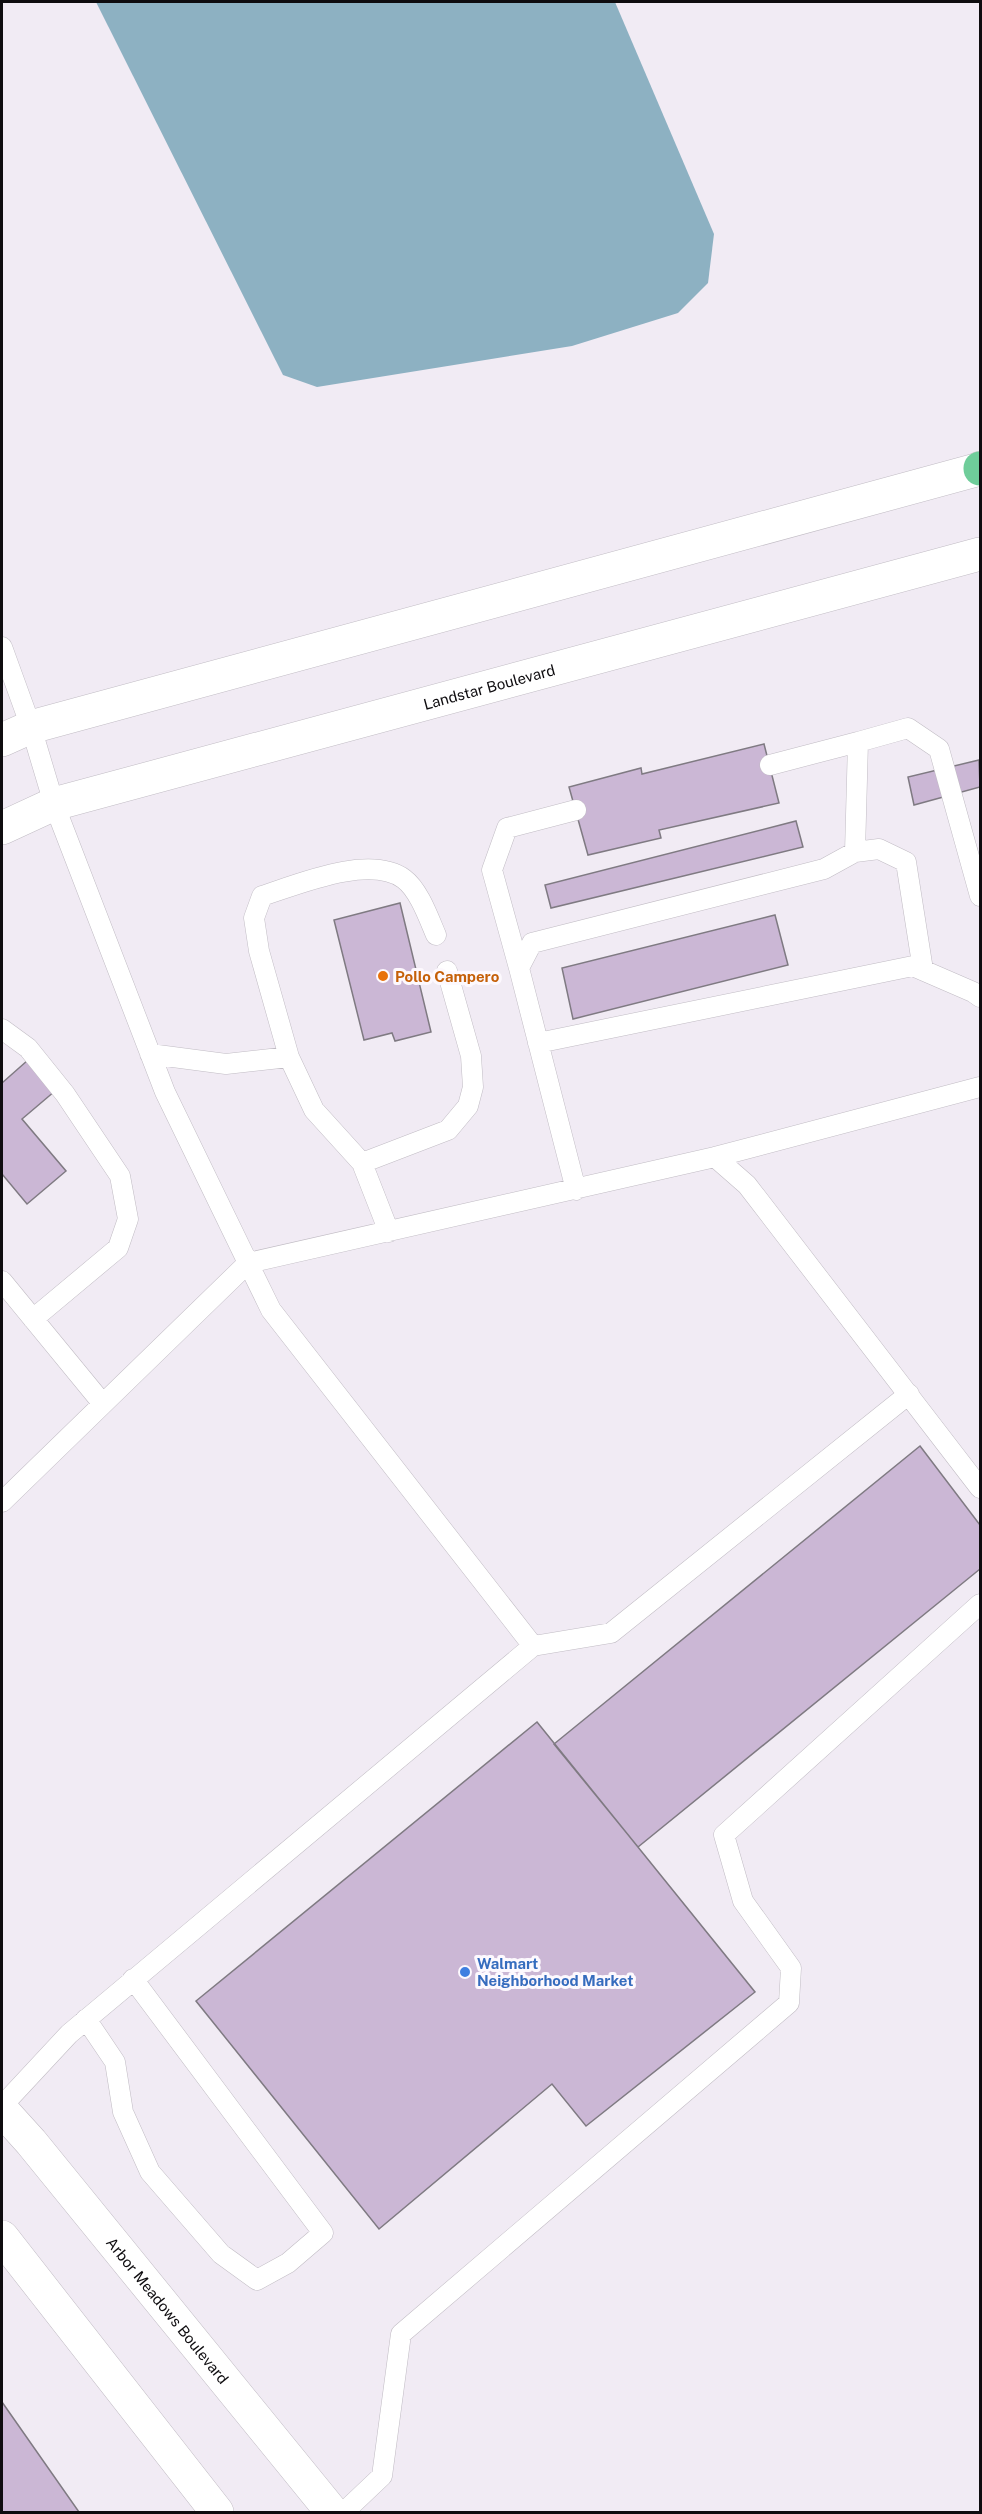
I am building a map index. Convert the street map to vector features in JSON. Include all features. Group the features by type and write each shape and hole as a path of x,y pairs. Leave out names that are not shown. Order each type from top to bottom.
{"main road":[{"path":"2,740 31,727 980,469"},
{"name":"Landstar Boulevard","path":"2,828 54,804 981,554"},
{"name":"Arbor Meadows Boulevard","path":"2,2108 332,2512"},
{"path":"2,2237 217,2512"}],"lane":[{"path":"2,647 31,727 54,804 165,1092 271,1310 533,1646"},
{"path":"770,765 908,728 939,749 981,896"},
{"path":"855,852 858,742"},
{"path":"576,810 507,828 492,870 576,1190"},
{"path":"519,968 532,943 824,869 855,852 879,849 906,862 923,970"},
{"path":"389,1232 362,1163 314,1110 289,1057 259,951 254,918 262,896 345,870 383,871 405,879 422,903 436,935"},
{"path":"538,1043 914,966 973,992 981,998"},
{"path":"362,1163 448,1130 468,1106 473,1087 471,1056 447,971"},
{"path":"2,1029 28,1048 90,1130 120,1176 128,1219 118,1248 33,1320"},
{"path":"150,1054 226,1064 289,1057"},
{"path":"2,1502 248,1263 715,1157 981,1087"},
{"path":"715,1157 747,1185 981,1488"},
{"path":"2,1281 103,1404"},
{"path":"2,2108 69,2034 86,2019 533,1646 611,1633 909,1394"},
{"path":"344,2512 382,2476 401,2334 789,2003 791,1968 743,1901 724,1835 981,1605"},
{"path":"86,2019 115,2062 123,2112 150,2172 221,2254 257,2280 288,2263 323,2233 133,1979"}],"water":[{"path":"96,2 615,2 714,234 708,283 678,313 572,346 317,387 283,375"}],"building":[{"path":"764,744 779,803 659,830 661,838 588,855 569,787 641,768 642,774"},
{"path":"979,760 980,787 914,805 908,777"},
{"path":"796,821 803,847 551,908 545,885"},
{"name":"Pollo Campero","path":"400,903 431,1032 395,1041 392,1033 364,1040 334,920"},
{"path":"775,915 788,965 573,1019 562,968"},
{"path":"28,1060 55,1091 22,1119 66,1171 27,1204 2,1174 2,1083"},
{"path":"920,1446 980,1525 980,1569 638,1847 554,1744"},
{"path":"537,1722 755,1992 586,2126 552,2084 379,2229 196,2001"},
{"path":"2,2402 79,2512 2,2512"}],"place":[{"name":"Pollo Campero","path":"383,976"},
{"name":"Walmart Neighborhood Market","path":"465,1972"}]}
